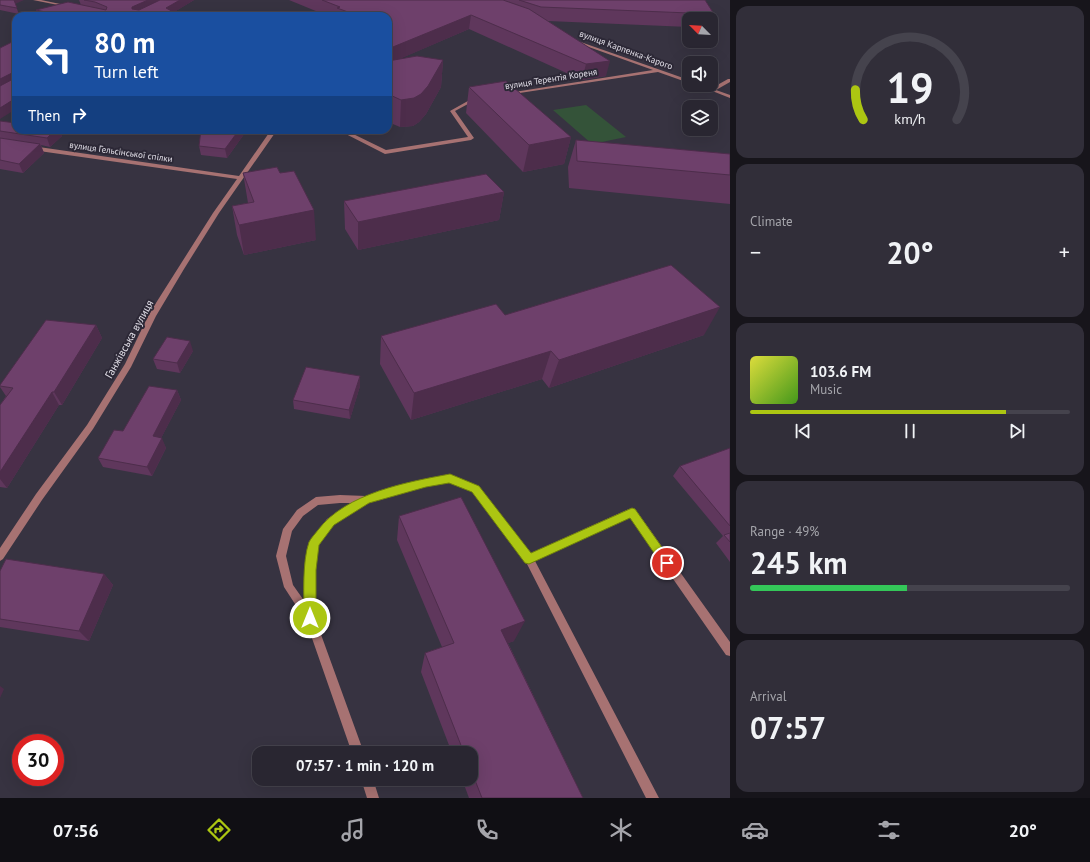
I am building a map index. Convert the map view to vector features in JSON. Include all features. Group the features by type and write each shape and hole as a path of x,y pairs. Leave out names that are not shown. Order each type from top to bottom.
{"street":[{"path":"35,0 74,8"},
{"name":"вулиця Карпенка-Карого","path":"570,38 682,80"},
{"name":"вулиця Терентія Кореня","path":"505,95 657,71"},
{"path":"718,87 730,80"},
{"path":"717,92 730,97"},
{"path":"349,134 384,152 471,138 452,111 476,99 483,98"},
{"name":"Ганжівська вулиця","path":"0,556 39,497 90,427 128,365 152,316 240,178 271,134"},
{"name":"вулиця Гельсінської спілки","path":"23,146 240,178"},
{"path":"310,618 310,570 314,543 330,522 366,500 426,483 450,478 475,489 529,559 653,798"},
{"path":"356,746 310,618 289,587 281,556 288,529 300,513 316,501 340,499 366,500"},
{"path":"529,559 632,512 730,651"},
{"path":"369,786 373,798"}],"green space":[{"path":"586,105 626,137 592,144 553,110"}],"building":[{"path":"0,0 14,0 17,8 0,5"},
{"path":"84,0 148,0 132,7 132,9 139,10 160,0 180,0 166,8 174,12 46,12 36,10 68,2 106,10 107,7 95,2"},
{"path":"322,0 503,0 529,9 610,61 586,64 471,15 392,47 392,12 348,12 337,8 340,7"},
{"path":"519,0 705,0 713,12 682,13 541,7"},
{"path":"12,42 12,73 0,79 0,48"},
{"path":"417,56 443,60 428,86 421,94 414,98 401,100 392,96 392,60"},
{"path":"12,80 12,100 0,108 0,86"},
{"path":"506,81 571,137 529,145 469,87"},
{"path":"0,121 12,122 12,133 0,131"},
{"path":"20,134 51,134 47,138"},
{"path":"200,134 236,134 225,149 199,146"},
{"path":"0,138 40,144 19,164 0,160"},
{"path":"576,140 730,154 730,175 577,161"},
{"path":"277,167 280,173 294,171 314,210 239,225 232,206 254,202 243,173"},
{"path":"486,174 504,192 358,222 344,201"},
{"path":"671,265 720,307 559,360 551,351 414,393 381,336 496,304 505,315"},
{"path":"46,320 96,325 54,392 52,392 0,472 0,405 13,388 0,385"},
{"path":"167,337 190,341 177,363 153,359"},
{"path":"306,367 360,376 349,410 293,400"},
{"path":"149,386 177,390 153,436 162,438 147,467 98,458 114,430 123,431"},
{"path":"730,448 730,526 680,466"},
{"path":"461,497 525,621 501,630 583,798 482,798 477,786 478,746 461,746 425,653 454,643 399,516"},
{"path":"730,533 730,542 724,535"},
{"path":"6,559 104,574 79,631 0,619 0,571"}],"route":[{"path":"310,618 310,570 314,543 330,522 366,500 426,483 450,478 475,489 529,559 632,512 667,563"}]}
